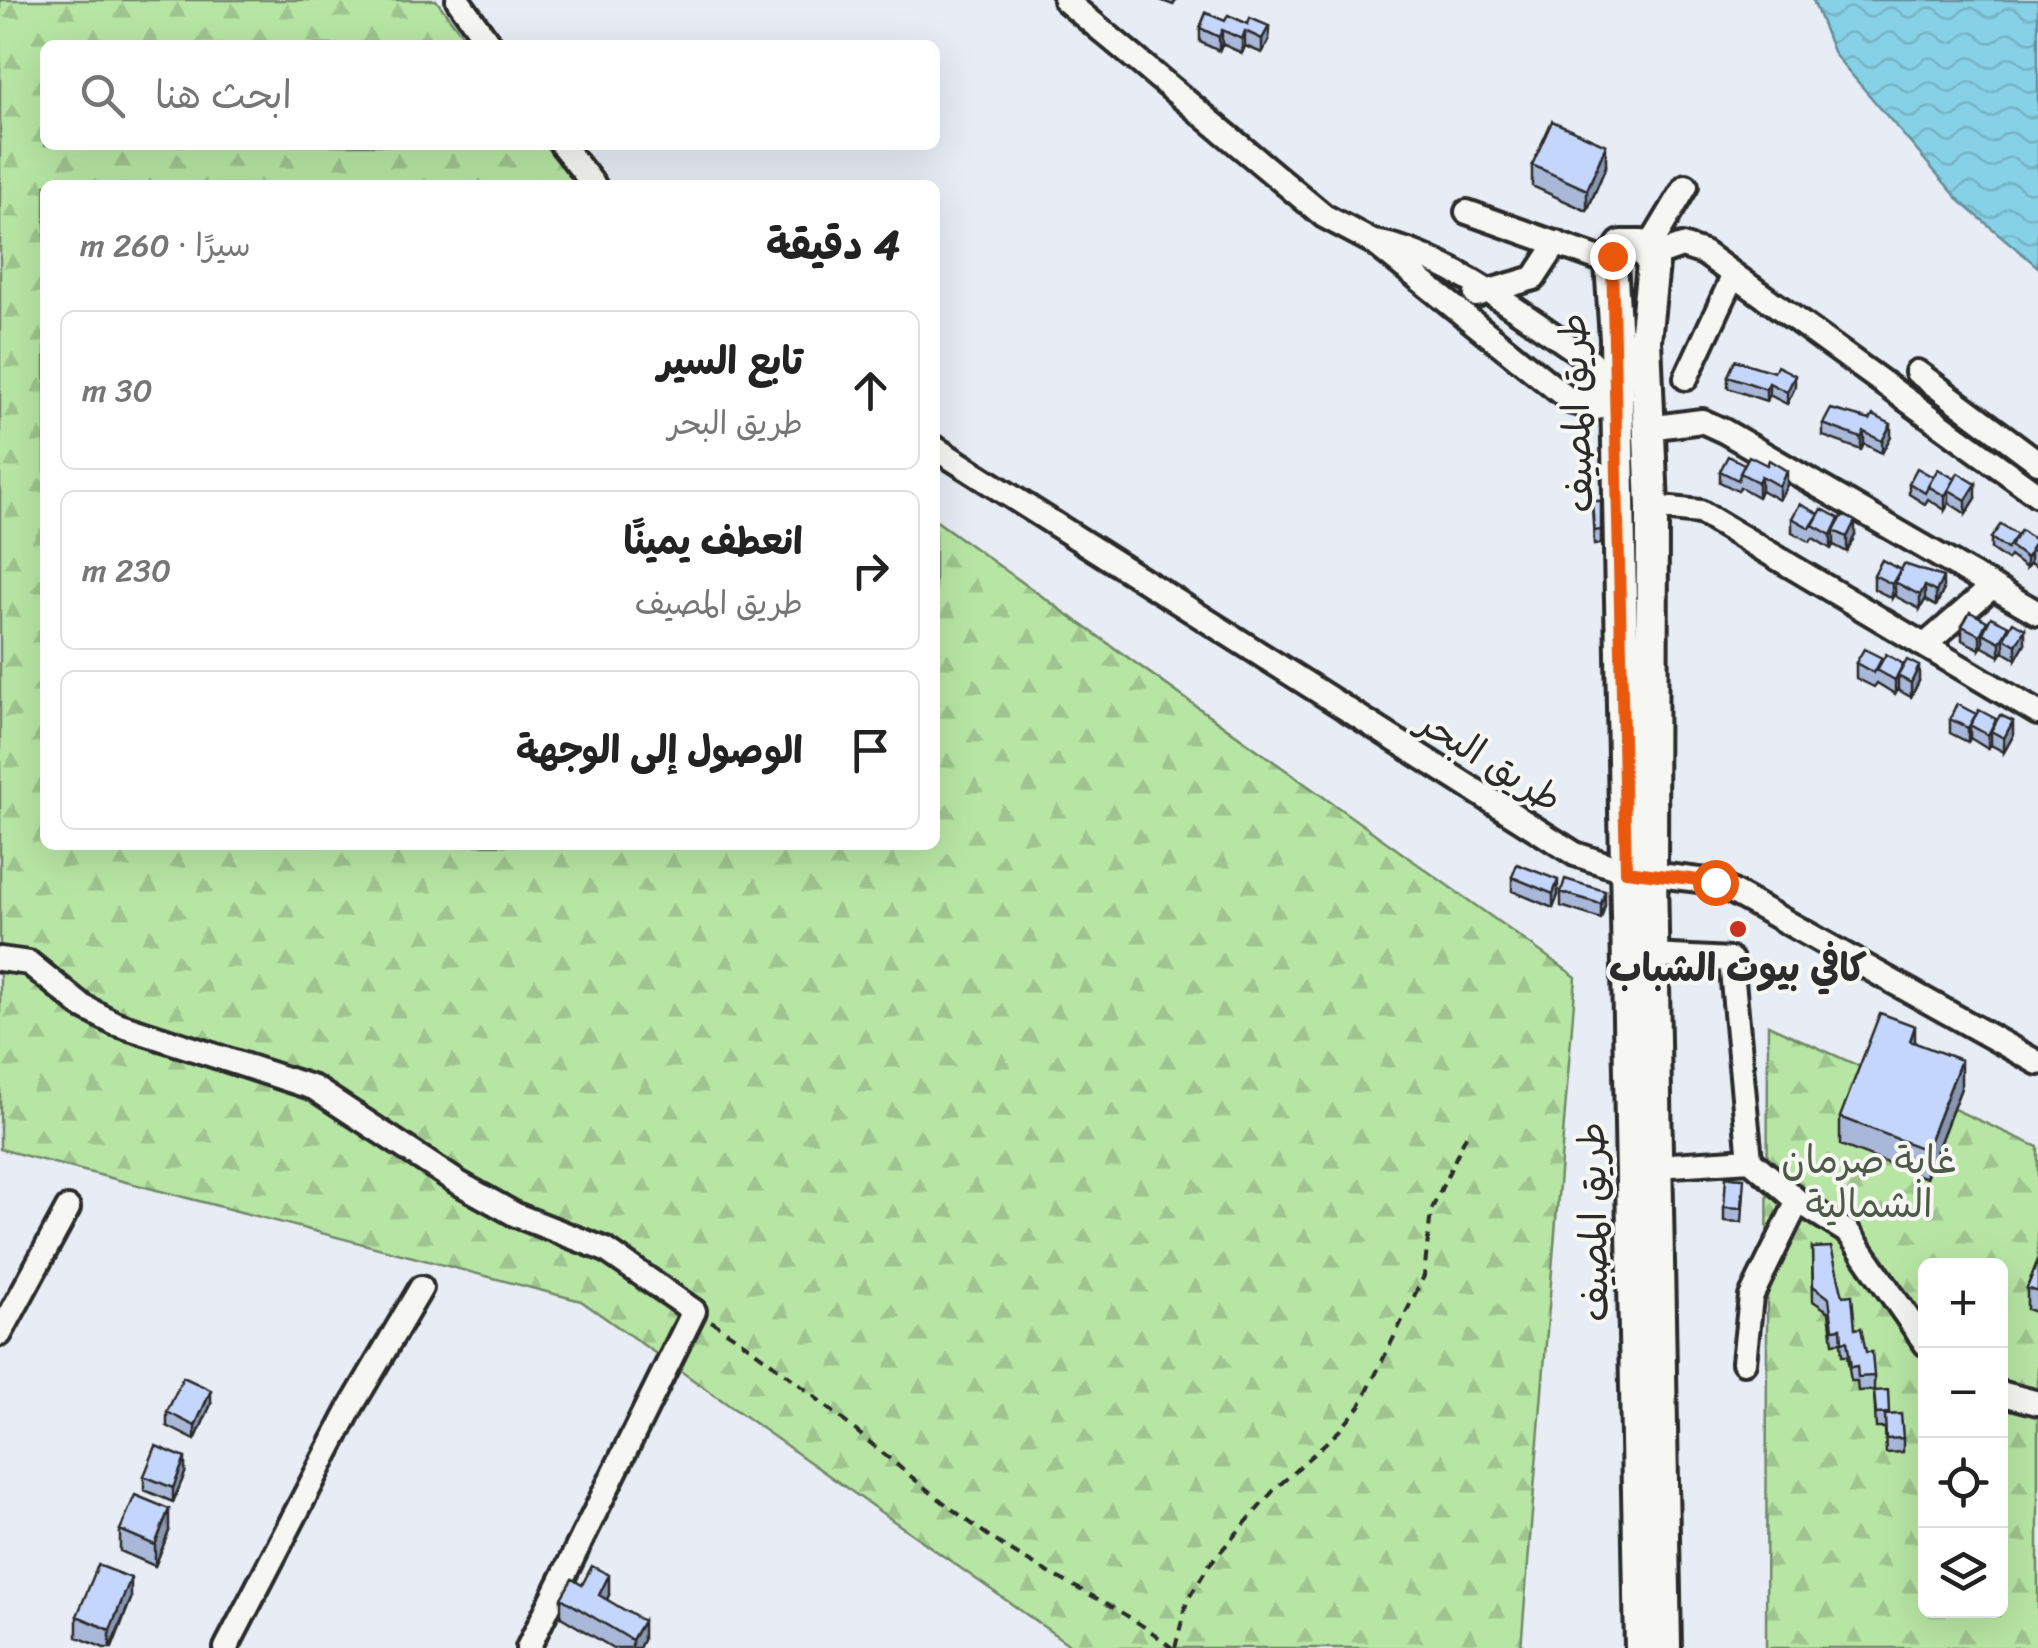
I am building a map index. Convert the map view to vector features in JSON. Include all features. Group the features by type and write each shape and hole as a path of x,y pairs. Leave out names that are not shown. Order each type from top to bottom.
{"main road":[{"name":"طريق المصيف","path":"1641,1648 1638,873 1652,507 1646,373 1631,339 1610,263 1616,250 1628,244 1649,254 1631,339 1614,371 1638,873 1652,956 1665,1648"},
{"path":"1614,371 1646,373"}],"street":[{"path":"458,0 486,40"},
{"path":"1065,0 1324,216 1372,242 1572,402 1597,408 1595,365 1483,290 1398,244 1372,242"},
{"path":"566,150 590,180"},
{"path":"1649,254 1686,186"},
{"path":"1467,212 1610,263"},
{"path":"1456,308 1483,290 1534,278 1557,242"},
{"path":"1649,254 1690,247 2038,495"},
{"path":"1686,378 1734,275"},
{"path":"1914,404 1924,377 2030,456 2006,472"},
{"path":"1648,428 1702,421 1724,431 2038,613"},
{"name":"طريق البحر","path":"940,451 1575,854 1638,873 1703,878 1733,890 2038,1063"},
{"path":"1652,507 1700,512 2038,712"},
{"path":"1925,646 1992,587"},
{"path":"1652,956 1730,960 1750,1160 1798,1201 1849,1234 1918,1333"},
{"path":"0,960 29,963 82,1006 114,1023 314,1088 457,1182 516,1216 606,1250 694,1311 528,1648"},
{"path":"1656,1166 1750,1160"},
{"path":"1744,1362 1751,1298 1798,1201"},
{"path":"0,1334 68,1208"},
{"path":"226,1648 350,1407 421,1288"},
{"path":"2008,1395 2038,1403"}],"path":[{"path":"694,1311 812,1394 1004,1546 1134,1616 1173,1648 1188,1601 1209,1565 1274,1490 1340,1430 1360,1406 1424,1276 1430,1211 1469,1129"}],"green space":[{"path":"0,0 436,0 466,40 40,40 40,150 550,150 573,180 40,180 40,850 940,850 940,524 1576,977 1521,1648 1074,1648 581,1301 0,1149"},
{"name":"غابة صرمان الشمالية","path":"1768,1025 2038,1147 2038,1648 1766,1648"}],"water":[{"path":"1813,0 2038,0 2038,267 1961,202 1834,54"}],"building":[{"path":"1206,13 1225,21 1228,15 1248,24 1250,18 1269,26 1262,39 1245,31 1242,39 1222,30 1219,37 1200,28"},
{"path":"1552,121 1606,145 1587,190 1532,165"},
{"path":"1735,360 1774,372 1777,366 1795,375 1787,392 1769,383 1766,389 1728,376"},
{"path":"1831,409 1870,420 1873,415 1891,424 1882,441 1864,432 1861,438 1823,424"},
{"path":"1728,456 1744,464 1738,480 1720,471"},
{"path":"1749,456 1767,465 1769,460 1787,471 1779,486 1761,476 1758,482 1740,473"},
{"path":"1917,468 1933,477 1925,493 1909,483"},
{"path":"1938,469 1955,479 1945,496 1928,486"},
{"path":"1958,473 1976,484 1966,500 1949,490"},
{"path":"1592,501 1601,501 1601,530 1594,531"},
{"path":"1800,504 1819,514 1810,528 1792,518"},
{"path":"1822,509 1839,518 1831,535 1813,525"},
{"path":"1843,515 1855,521 1847,537 1834,531"},
{"path":"2001,524 2017,535 2007,549 1991,538"},
{"path":"2021,530 2036,541 2026,558 2010,546"},
{"path":"2038,538 2038,554 2030,549"},
{"path":"1882,560 1900,570 1892,584 1874,575"},
{"path":"1904,564 1943,577 1936,592 1925,586 1920,595 1895,582"},
{"path":"1970,612 1987,621 1980,635 1962,626"},
{"path":"1991,617 2009,626 2000,642 1983,633"},
{"path":"2013,622 2025,629 2016,645 2004,638"},
{"path":"1864,649 1882,658 1874,673 1856,663"},
{"path":"1886,654 1903,664 1895,680 1877,670"},
{"path":"1907,660 1919,666 1911,683 1898,676"},
{"path":"1957,704 1976,714 1968,728 1950,719"},
{"path":"1979,710 1996,719 1988,735 1970,725"},
{"path":"2000,715 2013,721 2004,738 1991,731"},
{"path":"1517,864 1558,880 1553,894 1512,877"},
{"path":"1565,879 1605,891 1601,904 1561,892"},
{"path":"1880,1013 1915,1026 1910,1041 1961,1060 1926,1150 1840,1117"},
{"path":"1726,1177 1744,1178 1742,1208 1724,1207"},
{"path":"1831,1247 1843,1296 1852,1295 1855,1329 1861,1328 1866,1352 1872,1352 1874,1376 1858,1377 1857,1366 1851,1367 1841,1328 1833,1329 1829,1298 1813,1286 1812,1248"},
{"path":"2038,1260 2038,1292 2027,1288"},
{"path":"183,1377 211,1390 195,1426 167,1412"},
{"path":"1888,1390 1889,1413 1876,1414 1874,1391"},
{"path":"1901,1414 1903,1438 1886,1439 1885,1415"},
{"path":"156,1446 185,1458 173,1488 144,1476"},
{"path":"135,1495 169,1509 155,1545 120,1530"},
{"path":"98,1565 131,1578 110,1630 77,1616"},
{"path":"592,1566 609,1575 599,1595 643,1621 632,1640 561,1598 572,1579 582,1585"}],"place":[{"name":"كافي بيوت الشباب","path":"1738,929"}],"route":[{"path":"1612,256 1626,871 1715,882"}]}
